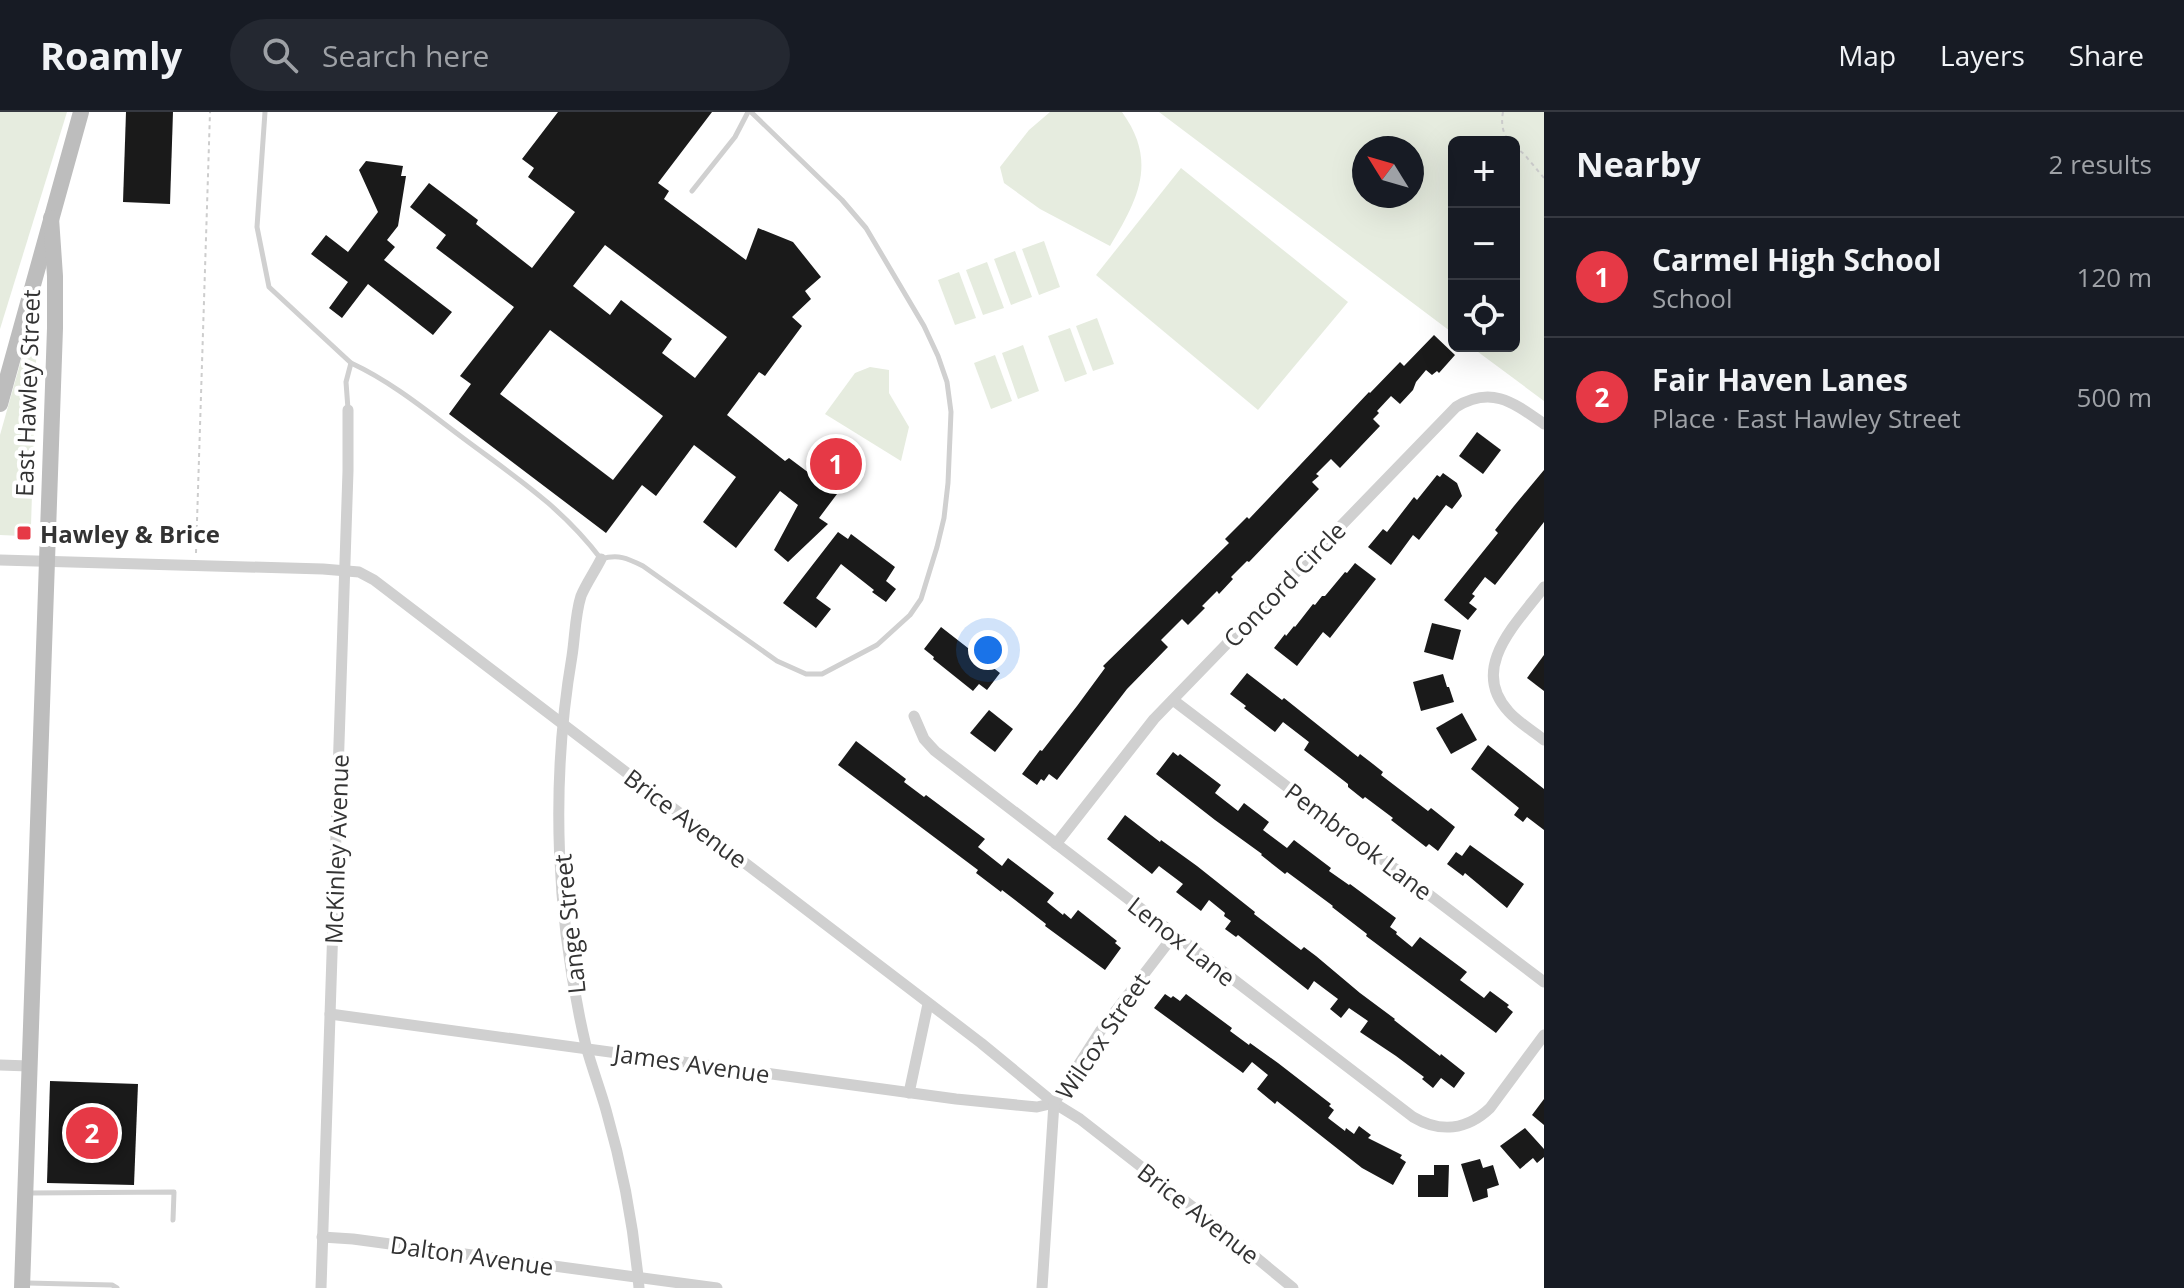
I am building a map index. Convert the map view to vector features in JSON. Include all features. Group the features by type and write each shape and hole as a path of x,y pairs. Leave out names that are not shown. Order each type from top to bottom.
{"street":[{"path":"0,404 81,112"},
{"name":"East Hawley Street","path":"22,1285 55,328 51,218"},
{"name":"Concord Circle","path":"1056,844 1154,719 1456,407 1475,398 1500,398 1515,403 1544,424"},
{"name":"McKinley Avenue","path":"321,1288 348,410"},
{"name":"Lange Street","path":"601,559 581,596 562,723 558,820 564,914 576,997 587,1050 623,1173 634,1232 638,1282"},
{"name":"Brice Avenue","path":"0,560 344,571 359,572 374,580 1054,1103 1080,1119 1293,1288"},
{"path":"1544,587 1503,641 1493,664 1497,697 1510,713 1544,740"},
{"name":"Pembrook Lane","path":"1173,700 1544,982"},
{"name":"Lenox Lane","path":"914,716 924,739 935,751 1423,1123 1452,1128 1472,1121 1490,1108 1544,1035"},
{"name":"Wilcox Street","path":"1042,1288 1054,1103 1101,1030 1174,935"},
{"path":"909,1093 928,1004"},
{"name":"James Avenue","path":"330,1014 956,1099 1037,1107 1054,1103"},
{"path":"0,1065 29,1066"},
{"name":"Dalton Avenue","path":"322,1237 638,1282 717,1288"}],"lane":[{"path":"265,112 257,227 269,287 351,363 411,398 543,497 568,519 601,559 615,555 643,566 777,661 806,674 822,674 877,645 910,615 921,599 944,518 951,412 947,382 924,326 866,228 842,200 750,112 735,137 692,191"},
{"path":"348,410 346,382 351,363"},
{"path":"25,1194 174,1192 173,1220"},
{"path":"22,1285 112,1285 117,1288"}],"path":[{"path":"195,567 210,112"},
{"path":"1503,112 1503,130 1506,136"},
{"path":"1520,151 1544,178"}],"shaded area":[{"path":"0,112 67,112 0,329"},
{"path":"1050,112 1122,112 1133,130 1139,147 1140,180 1129,212 1110,246 1040,209 1004,183 1000,167 1029,130"},
{"path":"1159,112 1544,112 1544,401 1478,352 1520,352 1520,136 1448,136 1448,329"},
{"path":"1181,168 1348,302 1258,410 1096,275"},
{"path":"1044,241 1060,287 1039,295 1022,249"},
{"path":"1015,251 1032,297 1011,305 994,259"},
{"path":"987,262 1004,308 983,315 966,270"},
{"path":"959,272 976,318 955,325 938,280"},
{"path":"38,300 31,526 22,526 22,536 0,535 0,435"},
{"path":"1097,318 1114,364 1093,371 1076,326"},
{"path":"1070,328 1087,374 1065,382 1048,336"},
{"path":"1023,345 1039,391 1018,399 1002,353"},
{"path":"995,355 1012,401 991,409 974,363"},
{"path":"870,367 889,370 889,393 909,427 901,461 825,414 855,373"}],"building":[{"path":"126,112 173,112 170,204 123,202"},
{"path":"558,112 712,112 658,183 669,191 664,199 746,260 758,228 793,242 821,277 805,291 811,299 792,317 802,326 765,376 759,372 727,415 785,461 789,458 837,494 819,518 828,524 788,562 774,550 798,505 780,491 736,548 703,522 736,477 694,445 656,496 642,485 606,533 449,414 471,384 460,376 514,307 436,248 446,235 410,207 429,183 478,220 476,224 532,268 575,212 528,177 534,168 522,159","holes":["605,245 727,337 695,378 662,353 672,339 621,300 610,315 573,286","550,330 663,416 613,480 500,394"]},
{"path":"366,161 403,166 401,176 406,176 398,226 387,240 395,247 384,260 452,312 433,335 368,284 342,318 329,308 348,282 311,254 326,235 348,252 378,212 359,170"},
{"path":"1434,335 1448,352 1455,355 1439,373 1437,371 1432,375 1426,370 1400,404 1391,396 1373,419 1380,426 1340,468 1331,459 1316,474 1319,476 1312,482 1319,489 1231,577 1233,579 1219,594 1217,591 1202,606 1205,608 1188,625 1182,619 1161,640 1168,647 1127,689 1057,780 1049,774 1037,785 1022,774 1077,706 1105,668 1103,666 1229,543 1225,539 1247,517 1249,519 1369,392 1400,362 1404,366"},
{"path":"1477,432 1501,450 1483,474 1459,456"},
{"path":"1544,470 1544,522 1495,585 1485,577 1472,594 1475,596 1469,603 1477,609 1468,620 1444,600"},
{"path":"1443,473 1457,483 1462,496 1452,509 1446,505 1419,540 1413,535 1391,565 1368,547 1383,529 1387,532 1414,497 1417,500 1437,475 1440,477"},
{"path":"838,532 848,539 851,534 895,567 886,581 896,589 886,602 841,564 816,598 831,609 816,628 783,603"},
{"path":"1355,563 1376,579 1330,638 1323,632 1297,666 1274,648"},
{"path":"1432,623 1461,630 1453,660 1424,652"},
{"path":"941,627 1000,673 987,690 979,684 973,691 924,649"},
{"path":"1544,655 1544,691 1527,678"},
{"path":"1247,673 1358,757 1360,754 1383,772 1381,775 1428,811 1431,808 1455,827 1438,851 1429,844 1426,847 1391,820 1393,818 1348,787 1304,750 1309,742 1283,722 1275,732 1244,708 1246,706 1230,694"},
{"path":"1443,674 1454,702 1421,711 1413,682"},
{"path":"989,710 1013,729 995,752 970,733"},
{"path":"1462,713 1477,740 1451,754 1436,728"},
{"path":"856,741 906,779 904,782 985,839 978,847 1002,866 1008,858 1054,893 1047,902 1063,915 1071,919 1078,910 1117,941 1115,943 1121,948 1105,970 838,765"},
{"path":"1488,745 1544,789 1544,830 1527,817 1523,822 1514,815 1519,808 1471,769"},
{"path":"1173,752 1221,785 1215,793 1238,811 1244,803 1269,822 1263,830 1287,848 1294,840 1331,868 1329,871 1396,918 1390,927 1412,947 1420,937 1467,972 1460,980 1484,998 1490,991 1509,1005 1507,1007 1513,1012 1496,1033 1156,774"},
{"path":"1125,815 1197,866 1301,950 1304,947 1316,956 1465,1073 1454,1088 1441,1078 1433,1088 1422,1079 1424,1077 1360,1032 1368,1021 1349,1008 1341,1018 1330,1009 1338,999 1314,981 1308,990 1238,935 1236,937 1225,929 1231,921 1209,900 1201,911 1176,892 1183,884 1159,866 1152,874 1107,839"},
{"path":"1470,845 1524,884 1507,908 1465,873 1463,876 1447,864 1456,852 1462,856"},
{"path":"1165,994 1180,1001 1186,994 1232,1028 1230,1031 1278,1063 1331,1104 1329,1106 1334,1110 1328,1118 1345,1131 1346,1128 1354,1134 1359,1126 1371,1135 1368,1138 1402,1155 1400,1158 1406,1162 1393,1185 1362,1168 1277,1101 1275,1104 1257,1089 1268,1075 1252,1062 1243,1073 1154,1008"},
{"path":"50,1081 138,1084 134,1185 47,1183"},
{"path":"1544,1099 1544,1125 1532,1115"},
{"path":"1525,1128 1544,1149 1544,1157 1537,1163 1533,1158 1520,1169 1500,1146"},
{"path":"1480,1159 1483,1168 1493,1165 1499,1185 1487,1189 1488,1197 1473,1202 1461,1164"},
{"path":"1434,1165 1449,1165 1448,1197 1418,1197 1418,1175 1434,1175"}],"place":[{"name":"Carmel High School","path":"836,464"},
{"name":"Hawley & Brice","path":"24,533"},
{"name":"Fair Haven Lanes","path":"92,1133"}]}
